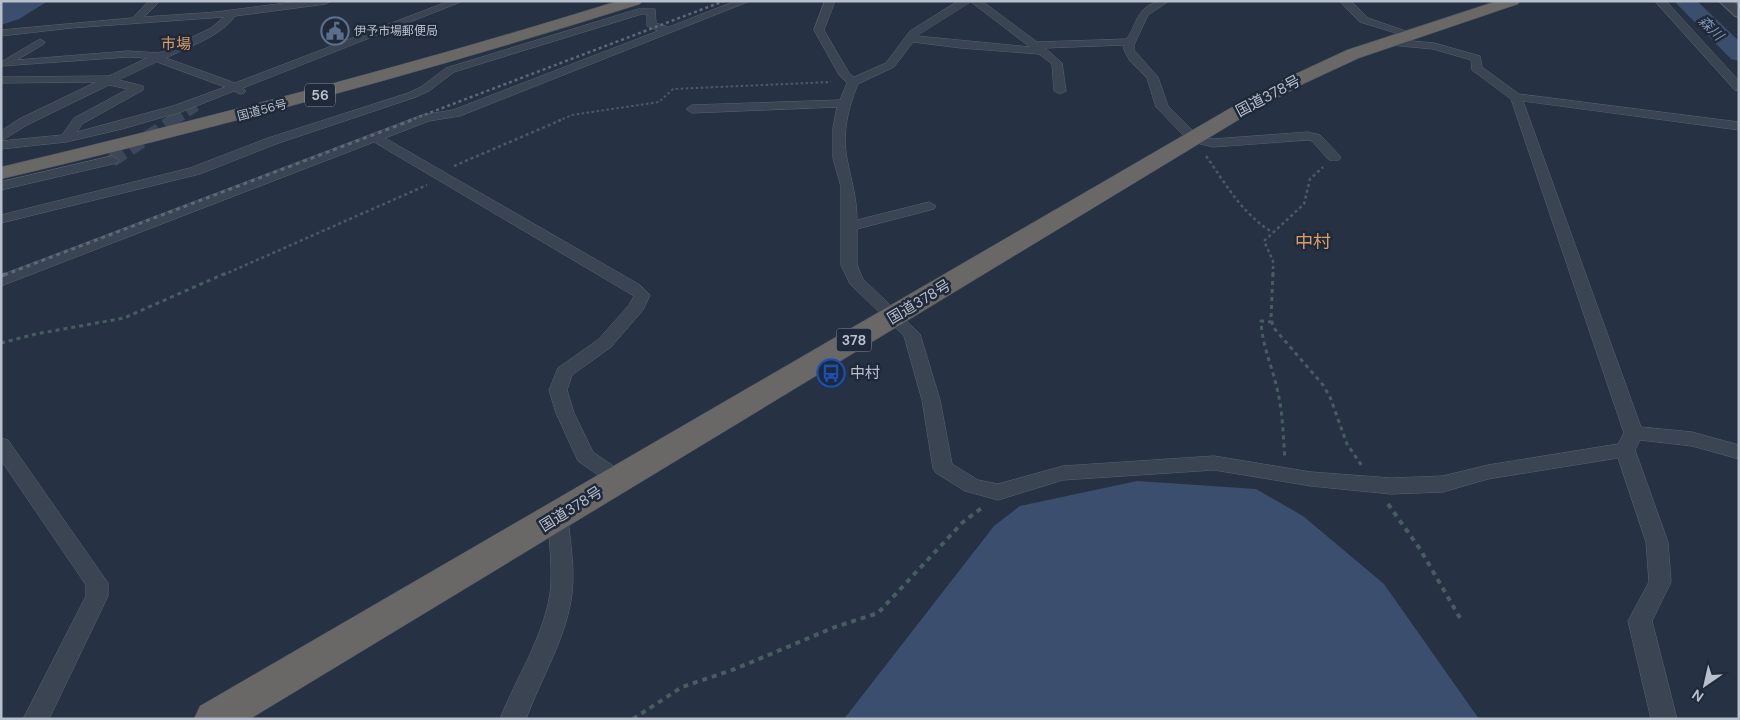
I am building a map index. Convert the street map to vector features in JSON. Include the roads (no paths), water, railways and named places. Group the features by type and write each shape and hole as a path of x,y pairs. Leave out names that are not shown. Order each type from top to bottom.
{"highway":[{"name":"国道56号","path":"1,163 232,110 386,69 609,1"},
{"name":"国道56号","path":"1,173 269,109 444,61 635,1"},
{"name":"国道378号","path":"214,719 558,517 618,479 1193,138 1297,80 1354,54 1513,1"}],"street":[{"path":"135,20 155,1"},
{"path":"1,34 44,27 232,12 286,3 326,1"},
{"path":"1,144 66,138 145,119 236,87 458,1"},
{"path":"1,281 426,118 456,113 665,30 745,1"},
{"path":"830,1 819,30 845,75 851,81"},
{"path":"851,81 890,65 910,38 938,16 966,1"},
{"path":"975,1 1003,20 1057,63 1060,91"},
{"path":"1164,1 1143,14 1141,23 1130,42 1129,50 1131,55 1152,77 1162,107 1193,138 1212,144 1308,136 1316,138 1334,157"},
{"path":"1344,1 1364,20 1401,38 1476,58 1476,68 1510,94 1516,96 1739,126"},
{"path":"1660,1 1739,88"},
{"path":"1725,1 1739,13"},
{"path":"1,219 195,171 272,141 412,95 425,89 450,70 646,9 652,11 651,24 665,30"},
{"path":"1,137 23,122 224,24 232,12"},
{"path":"910,38 961,45 1038,48 1130,42"},
{"path":"3,65 40,42"},
{"path":"3,65 128,54 159,57 236,87 240,93 237,96 196,106"},
{"path":"1,80 109,80 139,88 78,121 66,138"},
{"path":"851,81 839,128 840,158 848,187 850,265 856,281 912,334 931,400 942,468 972,486 998,492 1063,473 1214,463 1311,479 1391,486 1444,484 1488,472 1630,441 1684,438 1739,452"},
{"path":"1516,96 1630,441 1657,542 1660,582 1640,621 1664,719"},
{"path":"692,109 844,103"},
{"path":"376,138 448,172 634,288 642,295 637,307 605,343 564,372 558,390 565,413 586,456 618,479"},
{"path":"1,186 112,160"},
{"path":"850,226 928,206"},
{"path":"1,444 97,583 97,596 36,719"},
{"path":"513,719 554,621 562,594 558,517"}],"water":[{"path":"1,1 48,1 19,19 1,25"},
{"path":"1137,481 1256,489 1303,516 1384,584 1479,719 844,719 994,526 1020,506"}],"waterway":[{"name":"森川","path":"1684,1 1739,54"}],"tunnel":[{"path":"173,121 196,106"},
{"path":"112,160 175,120"}],"railway":[{"path":"408,121 724,1"},
{"path":"4,275 412,120"},
{"path":"1,276 8,273"}],"place":[{"name":"伊予市場郵便局","path":"335,31"},
{"name":"中村","path":"831,373"}],"district":[{"name":"市場","path":"176,44"},
{"name":"中村","path":"1313,242"}]}
